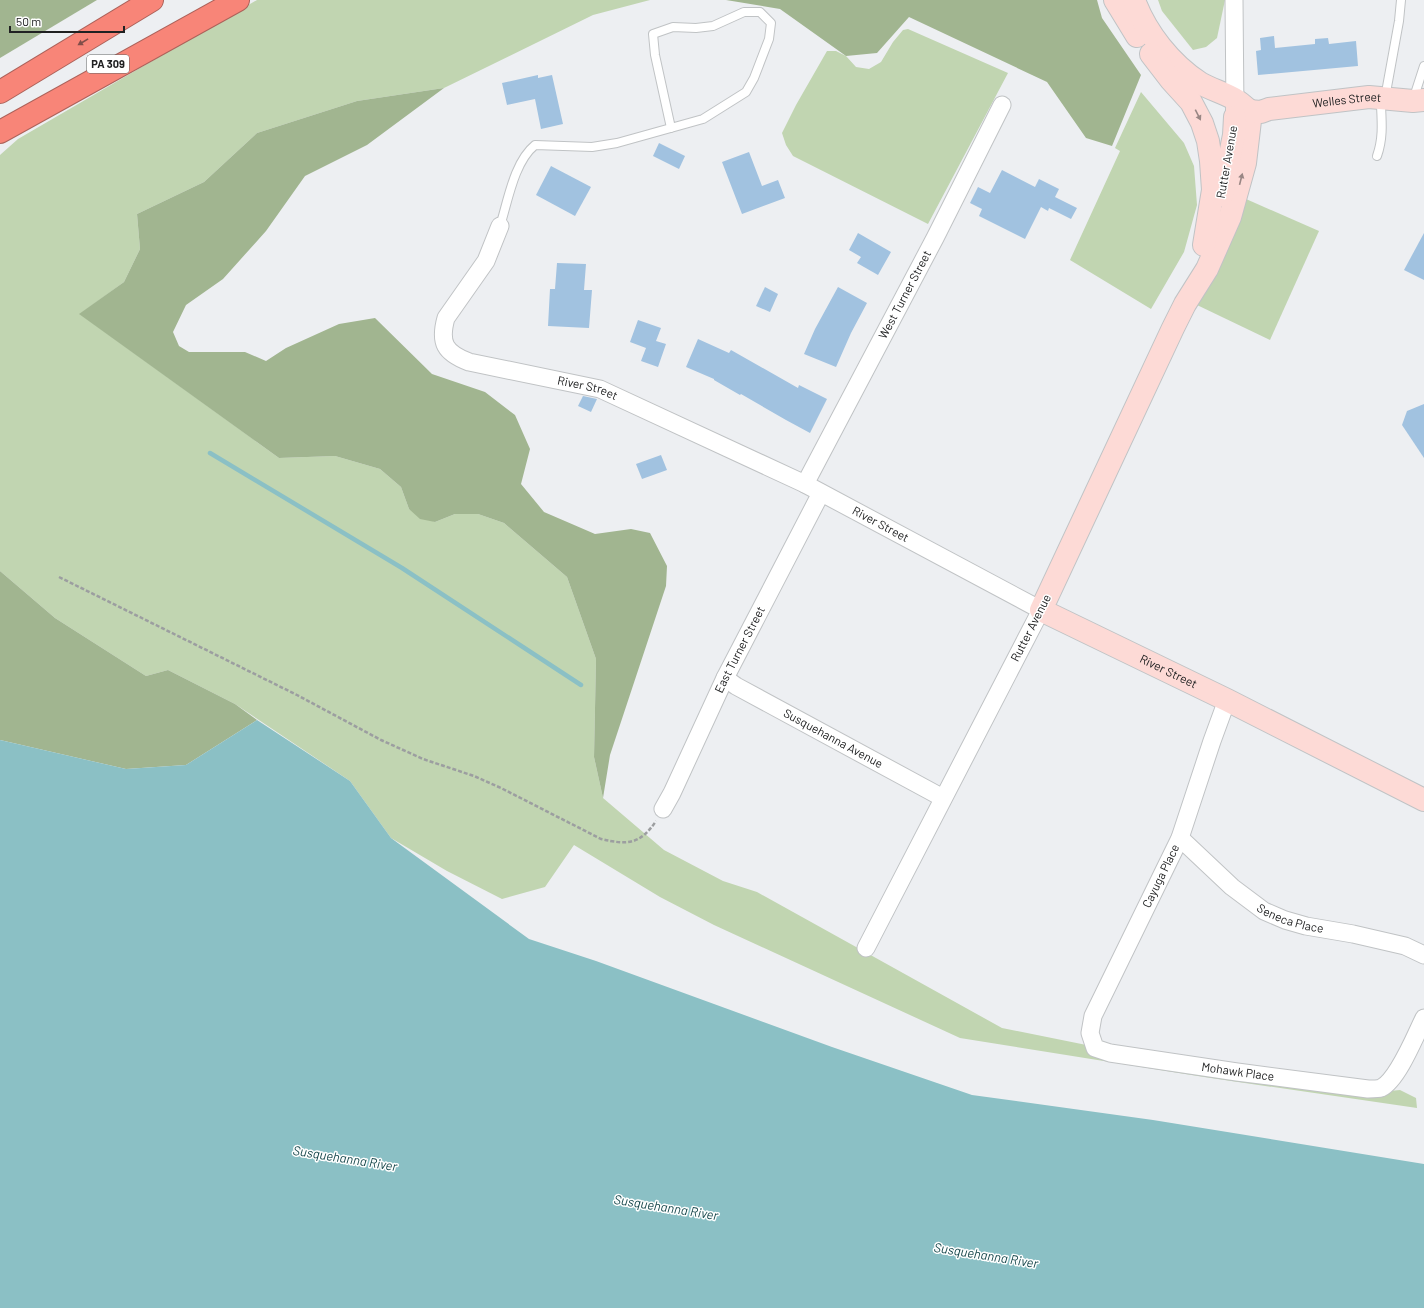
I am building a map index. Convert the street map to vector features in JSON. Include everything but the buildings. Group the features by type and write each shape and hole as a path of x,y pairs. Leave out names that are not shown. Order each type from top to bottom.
{"highway":[{"name":"PA 309","path":"0,92 152,0"},
{"name":"PA 309","path":"0,128 217,0"},
{"path":"0,132 238,0"}],"street":[{"name":"Rutter Avenue","path":"1116,0 1134,32 1150,51 1174,75 1196,92 1214,102 1248,107"},
{"path":"1134,0 1146,26 1172,59 1187,73 1201,83 1248,107"},
{"name":"Rutter Avenue","path":"866,948 1041,610 1185,304 1207,269 1230,217 1245,163 1248,107 1234,0"},
{"path":"1150,51 1171,80 1191,102 1202,123 1208,141 1213,190 1204,245"},
{"name":"Welles Street","path":"1248,107 1377,98 1419,100"},
{"name":"West Turner Street","path":"805,484 935,238 1002,105"},
{"name":"Rutter Avenue","path":"1185,304 1195,270 1218,209 1234,135 1248,107"},
{"name":"River Street","path":"500,226 486,260 446,318 443,329 444,340 448,350 457,358 469,362 600,389 805,484 1041,610 1227,700 1424,800"},
{"name":"East Turner Street","path":"663,809 672,793 725,678 821,493"},
{"name":"Susquehanna Avenue","path":"725,678 943,798"},
{"name":"Cayuga Place","path":"1095,1048 1090,1033 1093,1016 1180,838 1227,700"},
{"name":"Seneca Place","path":"1180,838 1232,887 1264,911 1285,920 1306,926 1353,934 1405,946 1424,955"},
{"name":"Mohawk Place","path":"1095,1048 1110,1053 1344,1087 1368,1089 1381,1088 1398,1070 1424,1018"}],"lane":[{"path":"1377,156 1381,145 1382,133 1381,106 1377,98 1399,20 1401,0"},
{"path":"500,226 517,171 529,150 535,145 592,147 617,143 703,119 746,92 754,78 769,39 771,23 760,12 744,12 712,26 696,28 673,26 653,34 655,55 670,128"},
{"path":"1419,100 1424,66"}],"path":[{"path":"59,577 297,694 381,740 423,759 474,776 501,788 601,839 616,843 629,843 638,840 650,830 663,809"}],"green space":[{"path":"0,0 97,0 0,58"},
{"path":"257,0 650,0 593,15 444,88 357,101 257,133 204,182 137,214 140,249 124,282 80,314 279,458 335,456 380,469 401,487 409,509 435,522 455,514 478,514 504,523 567,577 596,659 594,757 603,798 664,850 723,881 757,892 1002,1028 1121,1052 1368,1093 1400,1090 1416,1098 1417,1108 1204,1077 960,1038 714,925 660,897 574,845 545,887 502,899 447,871 391,838 350,781 235,704 168,670 146,676 55,618 0,571 0,155 18,139"},
{"path":"726,0 1097,0 1102,18 1141,75 1112,146 1086,138 1047,82 909,17 877,53 846,56 780,9"},
{"path":"1158,0 1225,0 1217,38 1206,47 1193,50 1162,11"},
{"path":"908,29 1008,73 928,224 793,156 786,145 782,133 827,51 836,51 846,56 856,67 869,69 881,62 893,42 903,30"},
{"path":"444,88 367,145 305,176 266,231 223,279 186,305 173,332 179,346 189,352 245,352 266,361 286,348 339,324 375,318 432,374 485,392 515,415 530,449 521,484 544,512 595,534 631,529 650,533 667,566 666,586 610,755 603,798 594,757 596,659 567,577 504,523 478,514 455,514 435,522 420,519 409,509 401,487 380,469 335,456 279,458 79,314 124,282 140,249 137,214 204,182 257,133 357,101"},
{"path":"1141,92 1184,143 1194,166 1197,205 1184,252 1151,309 1070,260 1120,151 1115,148"},
{"path":"1246,199 1319,231 1270,340 1197,305"},
{"path":"0,571 55,618 146,676 168,670 235,704 257,720 186,765 126,769 0,740"}],"water":[{"name":"Susquehanna River","path":"257,720 350,781 391,838 529,939 596,961 832,1047 972,1095 1153,1120 1424,1164 1424,1308 0,1308 0,740 126,769 186,765"}],"waterway":[{"path":"210,453 402,568 581,685"}]}
